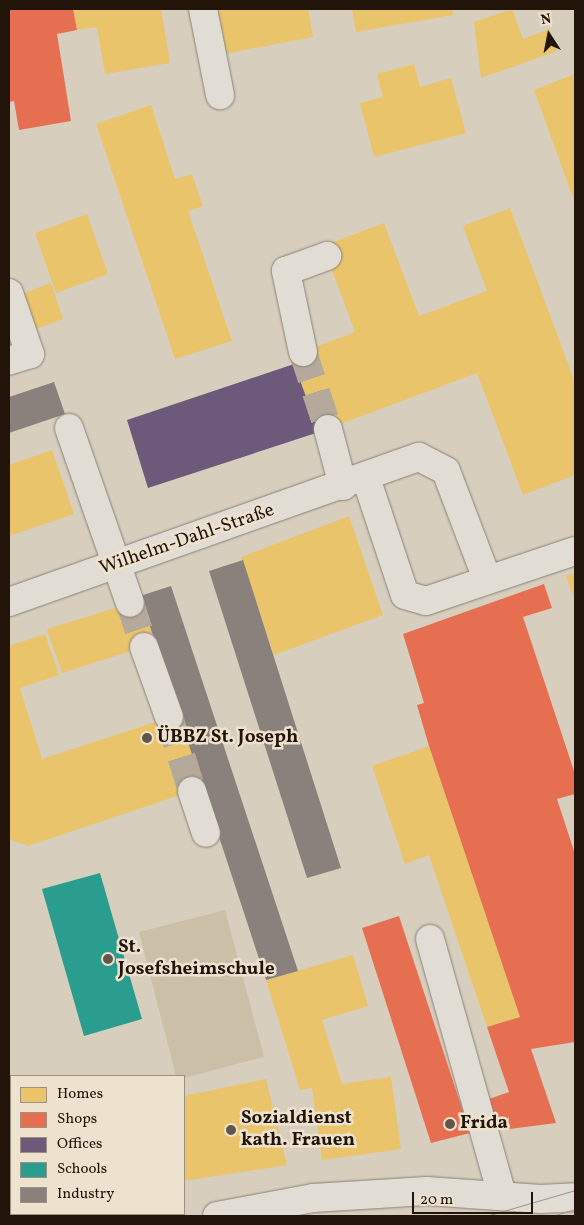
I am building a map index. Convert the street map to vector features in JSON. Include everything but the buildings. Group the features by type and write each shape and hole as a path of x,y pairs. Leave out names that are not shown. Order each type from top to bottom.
{"street":[{"path":"203,9 220,95"},
{"path":"303,352 286,271 327,256"},
{"path":"9,293 30,354 9,361"},
{"path":"69,428 114,565 130,603"},
{"path":"328,429 355,482 405,594 426,601 487,578 575,551"},
{"name":"Wilhelm-Dahl-Straße","path":"9,602 355,482 419,457 446,471 487,578"},
{"path":"144,647 169,717"},
{"path":"192,791 206,833"},
{"path":"430,939 502,1196"},
{"path":"218,1216 313,1198 427,1191 541,1199 575,1198"},
{"path":"522,1216 575,1198"}],"shaded area":[{"path":"225,910 264,1057 185,1078 185,1075 176,1075 139,932"}],"tunnel":[{"path":"303,352 328,429"},
{"path":"130,603 144,647"},
{"path":"169,717 192,791"}],"tram line":[{"path":"486,1216 575,1190"},
{"path":"552,1216 575,1209"}],"place":[{"name":"ÜBBZ St. Joseph","path":"147,738"},
{"name":"St. Josefsheimschule","path":"108,959"},
{"name":"Frida","path":"450,1124"},
{"name":"Sozialdienst kath. Frauen","path":"231,1130"}]}
